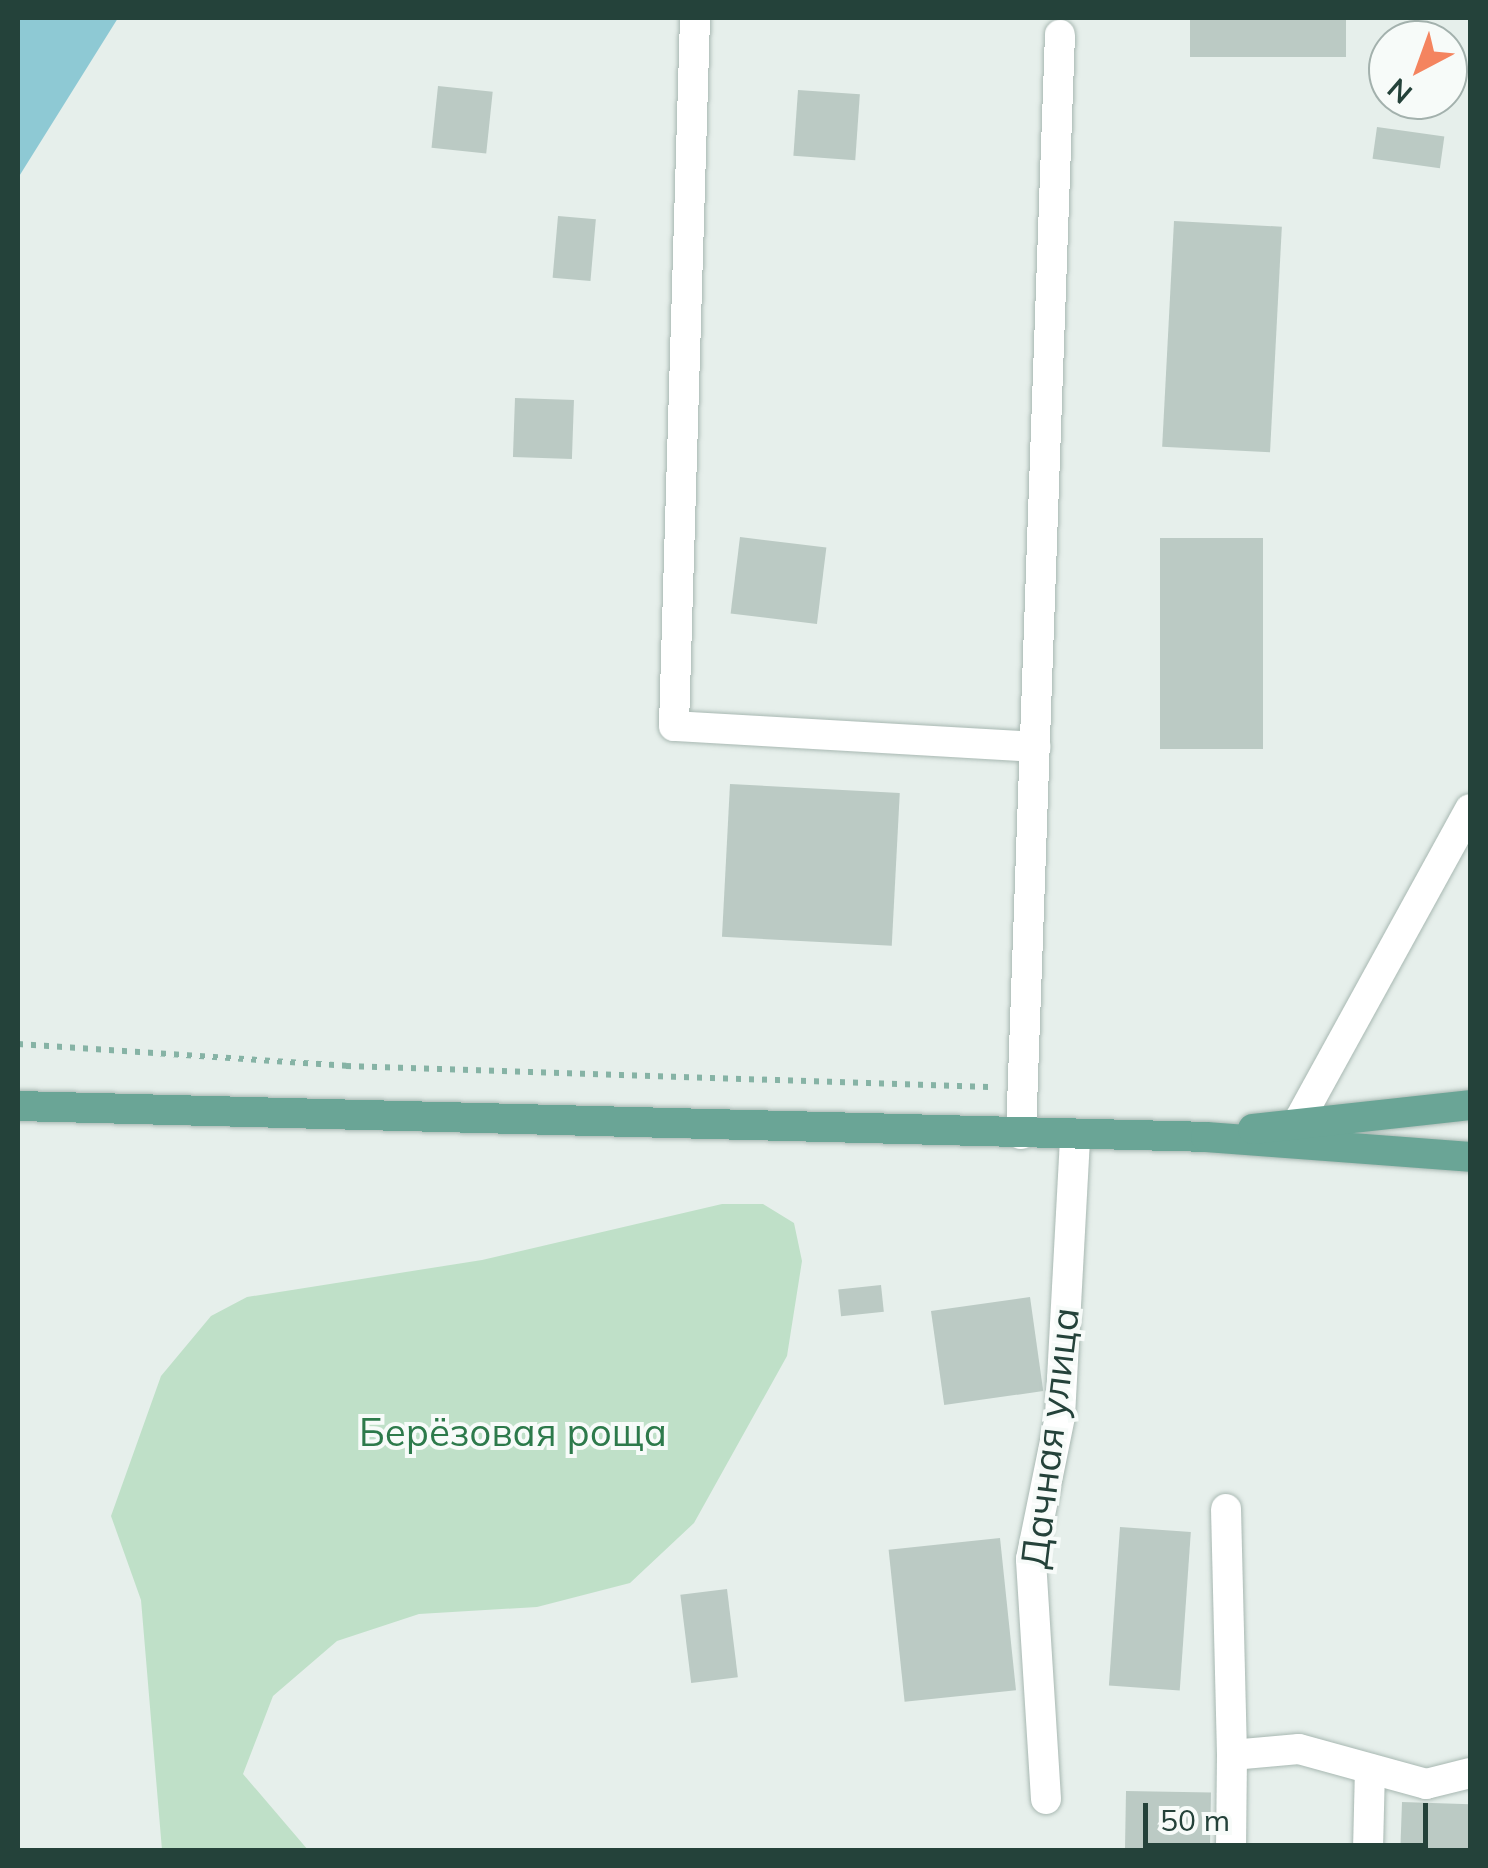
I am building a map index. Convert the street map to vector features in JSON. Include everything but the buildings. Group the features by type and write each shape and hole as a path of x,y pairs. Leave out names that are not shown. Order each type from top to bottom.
{"main road":[{"path":"1206,1137 1298,1122 1470,1105"},
{"path":"18,1106 1206,1137 1470,1157"}],"street":[{"path":"695,18 674,726 1035,747"},
{"path":"1021,1134 1060,35"},
{"path":"1298,1122 1470,809"},
{"name":"Дачная улица","path":"1046,1800 1031,1559 1060,1416 1075,1136"},
{"path":"1226,1508 1232,1850"},
{"path":"1232,1756 1299,1749 1426,1784 1470,1774"},
{"path":"1368,1850 1370,1769"}],"path":[{"path":"18,1044 346,1066 1023,1088"}],"green space":[{"name":"Берёзовая роща","path":"722,1204 763,1204 794,1223 802,1261 787,1356 694,1523 630,1583 537,1607 419,1614 337,1641 273,1696 243,1774 308,1850 162,1850 141,1600 111,1516 161,1376 211,1316 247,1297 482,1260"}],"water":[{"path":"18,18 118,18 18,178"}]}
